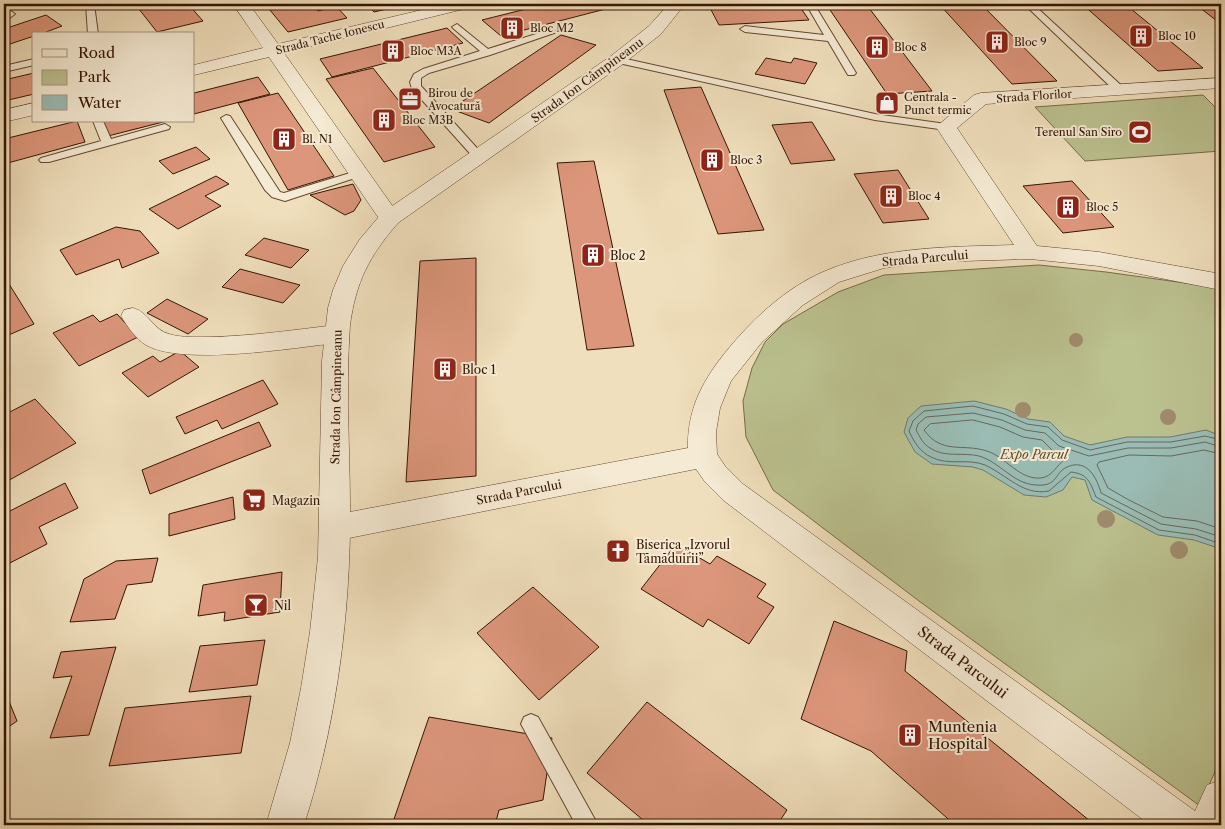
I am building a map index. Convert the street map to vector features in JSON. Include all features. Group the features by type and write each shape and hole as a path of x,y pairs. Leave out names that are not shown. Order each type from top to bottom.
{"street":[{"path":"241,4 390,218"},
{"name":"Strada Tache Ionescu","path":"195,70 466,4"},
{"name":"Strada Ion Câmpineanu","path":"285,825 298,785 313,725 321,679 330,602 334,528 336,334 342,299 351,274 375,234 390,218 618,60 655,30 676,4"},
{"name":"Strada Florilor","path":"946,127 982,99 1221,83"},
{"path":"4,116 32,109"},
{"path":"946,127 1030,252"},
{"name":"Strada Parcului","path":"1182,825 734,492 714,474 703,456 702,432 706,408 720,377 753,336 794,299 831,277 882,260 940,255 1030,252 1099,259 1221,282"},
{"path":"133,316 155,339 171,345 212,345 336,334"},
{"name":"Strada Parcului","path":"334,528 703,456"},
{"path":"1209,825 1221,799"}],"lane":[{"path":"90,4 93,32"},
{"path":"810,4 851,73"},
{"path":"1028,4 1120,90"},
{"path":"4,9 11,14 4,19"},
{"path":"457,27 487,53"},
{"path":"745,29 831,39"},
{"path":"479,157 416,87 417,76 426,71 552,32"},
{"path":"618,60 875,117 946,127"},
{"path":"4,69 32,62"},
{"path":"226,118 276,195 285,197 360,173"},
{"path":"98,122 108,143"},
{"path":"45,160 166,128"},
{"path":"531,724 587,825"}],"green space":[{"name":"Terenul San Siro","path":"1203,95 1221,113 1221,151 1085,161 1035,107"},
{"name":"Expo Parcul","path":"1039,265 1221,288 1221,758 1200,806 919,601 773,490 746,437 743,401 752,368 765,342 783,324 838,292 884,275"}],"water":[{"path":"974,401 1006,409 1028,419 1050,422 1064,436 1090,445 1127,437 1170,437 1206,430 1221,436 1221,549 1194,540 1158,535 1092,500 1085,480 1072,477 1063,490 1046,497 1024,495 983,470 973,467 932,464 915,452 904,432 908,418 921,406"}],"building":[{"path":"135,4 188,4 203,21 157,32"},
{"path":"265,4 312,4 318,11 336,6 347,18 288,32"},
{"path":"367,4 408,4 374,12"},
{"name":"Bloc M2","path":"546,4 625,4 501,36 482,20"},
{"path":"798,4 809,20 719,25 709,6"},
{"name":"Bloc 8","path":"826,4 866,4 932,91 887,94"},
{"name":"Bloc 9","path":"939,4 981,4 1057,81 1012,84"},
{"name":"Bloc 10","path":"1082,4 1125,4 1203,68 1158,71"},
{"path":"1195,4 1221,4 1221,24"},
{"path":"46,15 62,26 46,32 32,32 32,37 4,46 4,29"},
{"name":"Bloc M3A","path":"447,28 463,43 332,77 320,59"},
{"path":"561,35 596,45 489,123 451,109"},
{"path":"766,58 791,63 794,58 817,63 805,84 755,74"},
{"name":"Bloc M3B","path":"373,68 435,147 384,162 326,79"},
{"path":"32,73 32,94 4,101 4,80"},
{"path":"258,77 270,94 195,114 195,93"},
{"name":"Bloc 3","path":"701,87 764,230 718,234 664,90"},
{"name":"Bl. N1","path":"278,93 334,176 288,190 238,103"},
{"path":"77,122 85,142 4,164 4,139"},
{"path":"103,122 163,122 108,136"},
{"path":"812,122 835,160 791,164 772,125"},
{"path":"196,147 210,159 173,174 159,161"},
{"name":"Bloc 2","path":"594,161 634,346 587,350 557,163"},
{"name":"Bloc 4","path":"898,170 929,219 883,223 854,174"},
{"path":"216,176 229,184 205,196 221,206 178,229 149,209"},
{"name":"Bloc 5","path":"1072,181 1114,227 1063,233 1023,186"},
{"path":"353,184 361,200 354,211 345,215 310,195"},
{"path":"116,227 140,231 159,253 122,268 119,259 76,275 60,250"},
{"path":"264,238 309,250 291,268 245,255"},
{"name":"Bloc 1","path":"476,258 476,476 406,482 420,261"},
{"path":"240,269 300,285 283,303 222,287"},
{"path":"4,276 34,324 4,337"},
{"path":"167,299 208,319 188,334 147,313"},
{"path":"117,314 138,337 79,366 53,333 93,315 100,322"},
{"path":"180,351 199,367 148,397 122,373 153,356 160,362"},
{"path":"263,380 278,404 222,429 217,420 185,434 176,417"},
{"path":"35,399 76,443 4,483 4,415"},
{"path":"259,422 271,446 150,494 142,470"},
{"path":"65,483 78,508 39,527 47,544 4,566 4,514"},
{"path":"233,497 235,519 169,536 169,514"},
{"path":"676,544 710,564 717,556 766,584 757,597 774,607 749,644 708,619 703,627 641,589"},
{"path":"158,558 152,582 127,585 115,619 70,622 84,579 116,561"},
{"path":"282,572 280,612 224,621 225,612 198,616 203,585"},
{"path":"533,587 599,647 539,700 477,633"},
{"name":"Muntenia Hospital","path":"834,621 907,651 905,671 1095,825 955,825 871,751 801,719"},
{"path":"265,640 257,685 189,692 200,646"},
{"path":"116,647 89,735 50,738 72,676 53,678 61,652"},
{"path":"4,689 17,721 4,730"},
{"path":"251,696 241,753 109,766 125,708"},
{"path":"647,702 787,810 777,825 649,825 587,773"},
{"path":"429,717 552,738 543,800 499,810 495,825 392,825"}],"place":[{"name":"Bloc M2","path":"512,28"},
{"name":"Bloc 10","path":"1141,36"},
{"name":"Bloc 9","path":"997,42"},
{"name":"Bloc 8","path":"877,47"},
{"name":"Bloc M3A","path":"393,51"},
{"name":"Birou de Avocatură","path":"410,99"},
{"name":"Centrala - Punct termic","path":"887,103"},
{"name":"Bloc M3B","path":"384,120"},
{"name":"Terenul San Siro","path":"1140,132"},
{"name":"Bl. N1","path":"284,139"},
{"name":"Bloc 3","path":"712,160"},
{"name":"Bloc 4","path":"891,196"},
{"name":"Bloc 5","path":"1068,207"},
{"name":"Bloc 2","path":"593,255"},
{"name":"Bloc 1","path":"445,369"},
{"name":"Magazin","path":"254,500"},
{"name":"Biserica „Izvorul Tămăduirii”","path":"618,551"},
{"name":"Nil","path":"256,605"},
{"name":"Muntenia Hospital","path":"910,735"}]}
